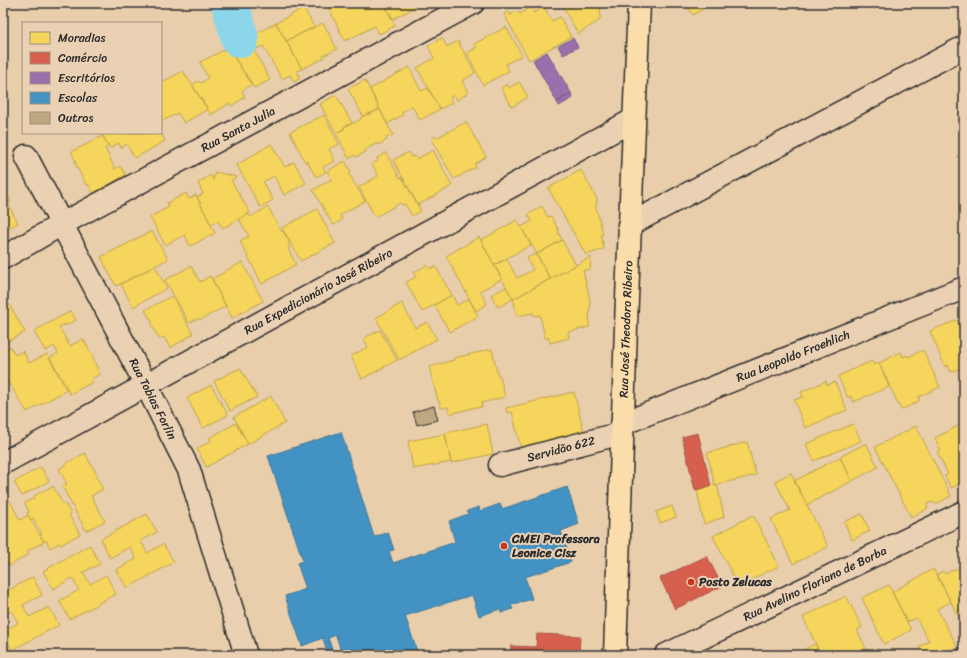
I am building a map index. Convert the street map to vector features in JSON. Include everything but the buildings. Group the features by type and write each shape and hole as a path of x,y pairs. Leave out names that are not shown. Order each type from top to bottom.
{"main road":[{"name":"Rua José Theodoro Ribeiro","path":"615,655 633,120 639,3"}],"street":[{"name":"Rua Santa Julia","path":"3,258 62,224 473,3"},
{"path":"630,225 964,47"},
{"name":"Rua Expedicionário José Ribeiro","path":"3,463 633,120"},
{"name":"Rua Tobias Forlin","path":"26,156 189,470 246,655"},
{"name":"Rua Leopoldo Froehlich","path":"622,428 964,288"},
{"name":"Servidão 622","path":"500,465 622,428"},
{"name":"Rua Avelino Floriano de Borba","path":"666,655 964,512"}],"waterway":[{"path":"230,3 240,39"}],"place":[{"name":"CMEI Professora Leonice Cisz","path":"504,546"},
{"name":"Posto Zelucas","path":"691,582"}]}
